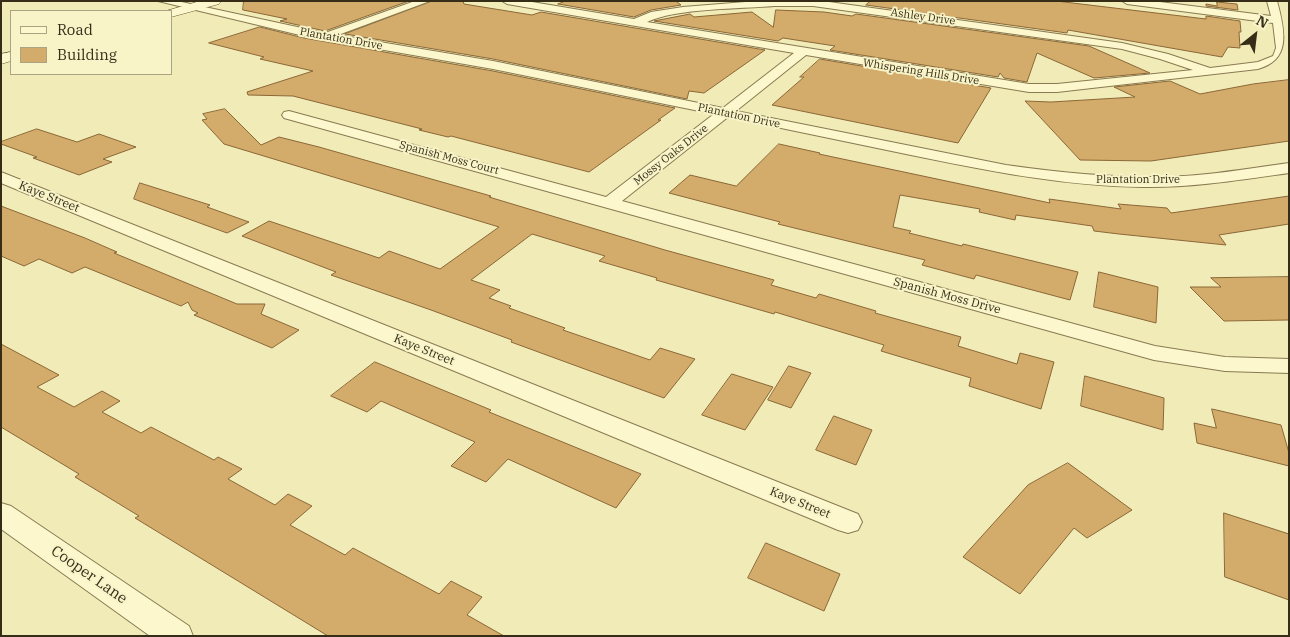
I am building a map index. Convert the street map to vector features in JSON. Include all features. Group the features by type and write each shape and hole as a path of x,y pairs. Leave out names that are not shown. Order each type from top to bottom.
{"street":[{"name":"Plantation Drive","path":"163,1 326,36 493,65 988,166 1078,179 1164,182 1229,177 1289,168"},
{"path":"172,13 215,1"},
{"path":"326,36 425,1"},
{"name":"Whispering Hills Drive","path":"507,1 803,52 1029,88 1057,88 1210,72 1269,63 1278,58 1283,45 1272,1"},
{"path":"1127,1 1276,20"},
{"name":"Ashley Drive","path":"634,23 655,14 683,10 774,3 830,4 1122,46 1164,56 1210,72"},
{"name":"Mossy Oaks Drive","path":"609,203 803,52"},
{"name":"Spanish Moss Court","path":"289,115 609,203"},
{"name":"Kaye Street","path":"1,177 848,522"},
{"name":"Spanish Moss Drive","path":"609,203 1154,353 1225,364 1289,366"},
{"name":"Cooper Lane","path":"1,514 177,636"}],"building":[{"path":"244,1 409,1 325,31 280,21 287,19 243,10"},
{"path":"432,1 463,1 464,4 532,15 541,12 765,50 704,93 689,91 687,99 493,59 345,34"},
{"path":"566,1 676,1 681,5 651,10 634,17 558,4"},
{"path":"871,1 1056,1 1206,19 1206,16 1240,21 1240,48 1228,47 1222,57 1068,30 1067,33 866,5"},
{"path":"1217,2 1237,4 1238,10 1206,6 1206,4 1217,6"},
{"path":"776,10 824,12 852,16 856,14 1089,46 1150,73 1094,78 1037,53 1027,82 1004,78 1000,73 998,77 830,50 835,46 783,38 778,41 654,21 690,14 694,17 752,12 773,27"},
{"path":"260,27 304,38 493,71 675,108 589,172 451,136 448,137 419,130 422,129 293,96 248,95 247,92 313,71 260,59 264,57 209,43"},
{"path":"820,59 991,88 958,143 772,105 804,77 800,77"},
{"path":"1289,80 1289,141 1151,161 1080,160 1025,101 1051,102 1135,97 1114,87 1170,81 1200,94 1253,84"},
{"path":"225,109 261,145 279,137 319,147 491,196 489,197 665,250 774,280 771,285 816,298 819,294 876,311 875,313 961,337 958,346 1017,364 1020,353 1054,362 1041,409 969,386 971,378 881,351 884,345 775,312 774,314 656,280 657,278 599,261 605,256 532,234 471,280 500,290 489,298 511,306 509,308 565,328 563,330 650,360 660,348 695,359 664,398 511,342 512,340 331,275 336,272 242,236 269,221 379,258 389,251 440,269 499,227 224,144 202,120 207,119 203,114"},
{"path":"37,129 77,142 99,134 136,147 103,159 112,162 79,175 1,144 1,142"},
{"path":"779,144 1050,203 1049,199 1121,209 1118,204 1167,208 1171,213 1289,196 1289,224 1219,235 1226,245 1094,231 1092,226 1016,215 1015,220 979,212 980,209 900,195 893,227 911,231 909,233 962,246 963,244 1078,272 1070,300 976,275 974,279 922,265 925,260 778,224 780,222 669,193 690,175 736,186"},
{"path":"140,183 210,205 207,207 249,222 227,233 134,199"},
{"path":"1,206 85,238 117,252 114,253 237,304 265,304 261,314 299,330 272,348 194,315 198,313 192,310 188,302 181,306 85,267 72,273 39,259 24,266 1,256"},
{"path":"1099,272 1158,287 1156,323 1094,307"},
{"path":"1289,277 1289,320 1224,321 1190,287 1221,287 1211,278"},
{"path":"1,344 59,375 37,387 74,407 102,391 120,401 102,412 141,433 151,427 214,460 218,457 242,469 228,479 275,505 288,494 312,506 290,525 345,555 353,548 439,594 451,581 482,597 467,615 504,636 328,636 135,518 139,516 75,477 79,474 1,427"},
{"path":"375,362 491,410 489,412 641,474 616,508 508,459 486,482 451,466 475,442 381,401 367,412 331,396"},
{"path":"789,366 811,373 791,408 768,400"},
{"path":"732,374 773,387 745,430 702,415"},
{"path":"1085,376 1164,398 1163,430 1081,406"},
{"path":"1212,409 1281,425 1289,453 1289,466 1197,443 1194,423 1216,428"},
{"path":"834,416 872,430 856,465 816,450"},
{"path":"1068,463 1132,510 1087,538 1074,528 1020,594 963,557 1028,485"},
{"path":"1224,513 1289,534 1289,600 1225,577"},
{"path":"766,543 840,574 824,611 748,578"}]}
